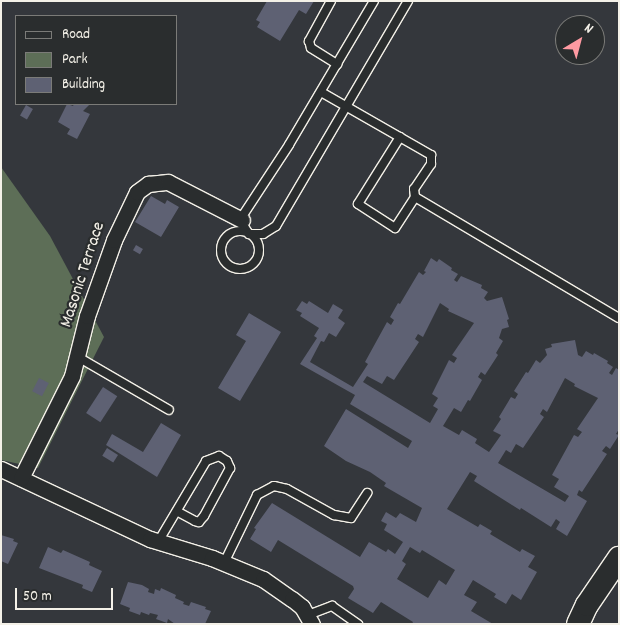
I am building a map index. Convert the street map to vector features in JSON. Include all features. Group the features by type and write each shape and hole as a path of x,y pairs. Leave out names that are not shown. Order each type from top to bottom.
{"main road":[{"path":"578,624 587,605 619,558"}],"street":[{"name":"Masonic Terrace","path":"21,478 65,391 78,356 87,316 114,240 137,192 148,184 168,182 242,220"},
{"path":"1,469 158,542 224,563 277,588 302,607 310,619"}],"lane":[{"path":"331,1 309,40 310,48 337,64"},
{"path":"374,1 271,174 248,204 242,220 245,230 249,234 257,243 256,260 252,265 241,269 230,267 222,258 221,252 227,236 238,232 249,234 263,234 276,226 408,1"},
{"path":"321,92 346,105 431,155 433,159 414,189 415,197 396,228 358,204 400,137"},
{"path":"415,197 619,318"},
{"path":"78,356 169,410"},
{"path":"158,542 178,512 206,461 219,456 227,461 230,468 199,522 178,512"},
{"path":"224,563 257,495 274,486 286,489 334,515 351,518 367,493"},
{"path":"310,619 332,606 358,624"}],"green space":[{"path":"1,167 50,236 104,337 38,468 1,460"}],"building":[{"path":"267,1 314,1 306,14 299,10 280,41 257,27 260,22 256,20"},
{"path":"26,105 33,109 27,119 20,115"},
{"path":"66,105 89,105 83,111 90,114 77,139 67,134 70,129 58,122"},
{"path":"151,196 165,204 167,200 179,207 161,237 135,222"},
{"path":"136,245 143,249 140,254 133,250"},
{"path":"431,258 437,262 439,259 458,274 454,280 457,282 461,276 482,285 481,288 488,292 484,298 487,301 502,297 509,319 507,320 509,327 502,329 499,338 503,341 496,353 498,355 485,375 481,372 478,377 482,380 470,401 468,400 461,412 454,408 443,426 459,435 462,430 477,439 475,443 489,452 501,435 493,431 501,419 499,417 511,397 515,399 518,394 514,391 526,372 528,373 536,360 540,363 547,355 545,349 552,347 551,344 575,340 578,355 582,357 586,351 593,355 594,353 608,361 607,363 613,367 609,373 612,375 616,368 619,370 619,429 616,434 619,435 610,449 606,446 602,451 607,454 582,492 579,490 577,495 587,501 567,536 556,529 560,522 556,519 551,527 474,481 477,476 470,472 447,509 478,527 480,524 492,531 490,534 520,552 522,549 535,556 528,567 537,572 521,600 512,594 506,604 494,597 496,594 473,580 464,595 477,602 471,611 493,624 412,624 413,622 381,602 373,613 348,598 354,589 353,586 278,540 271,552 250,539 256,529 254,528 272,503 360,557 369,542 386,552 388,549 395,554 403,542 384,530 387,524 381,521 386,512 396,518 400,513 416,522 422,508 384,486 386,483 370,472 346,461 324,446 346,409 408,448 412,441 350,404 355,395 300,364 317,338 314,336 319,328 300,316 302,313 296,310 302,301 307,304 309,301 328,313 333,304 343,310 338,318 345,323 336,337 329,333 324,342 321,341 310,362 353,387 368,364 365,362 387,322 391,325 394,320 390,317 398,303 400,304 419,272 423,275 426,272 424,271","holes":["440,303 449,309 448,311 474,323 452,355 457,358 454,363 449,360 432,394 438,398 433,406 438,409 430,423 363,382 367,376 382,384 387,376 394,380 419,342 415,339 418,334 423,337","565,378 575,384 574,386 598,398 577,429 582,432 578,437 574,435 552,475 559,479 554,487 569,496 565,502 498,463 506,450 511,453 516,444 523,448 544,417 540,414 543,409 547,412","410,547 420,553 422,550 455,570 446,585 439,580 428,598 397,579 406,564 402,561"]},
{"path":"249,313 281,332 240,401 218,388 246,341 236,335"},
{"path":"39,378 49,383 42,396 32,391"},
{"path":"103,387 117,396 100,422 86,413"},
{"path":"161,423 181,435 157,477 106,445 112,434 143,452"},
{"path":"107,448 118,455 113,463 102,456"},
{"path":"1,535 14,539 13,541 18,543 8,564 1,561"},
{"path":"48,547 61,553 63,550 90,562 89,565 102,571 92,592 82,588 83,585 39,568"},
{"path":"128,582 142,585 149,589 148,592 154,594 155,589 160,591 161,588 176,595 175,598 184,602 183,604 189,606 191,602 206,607 205,609 211,611 205,624 175,624 168,619 167,623 156,619 158,615 150,613 149,615 141,612 140,615 129,611 130,608 120,604"}]}
